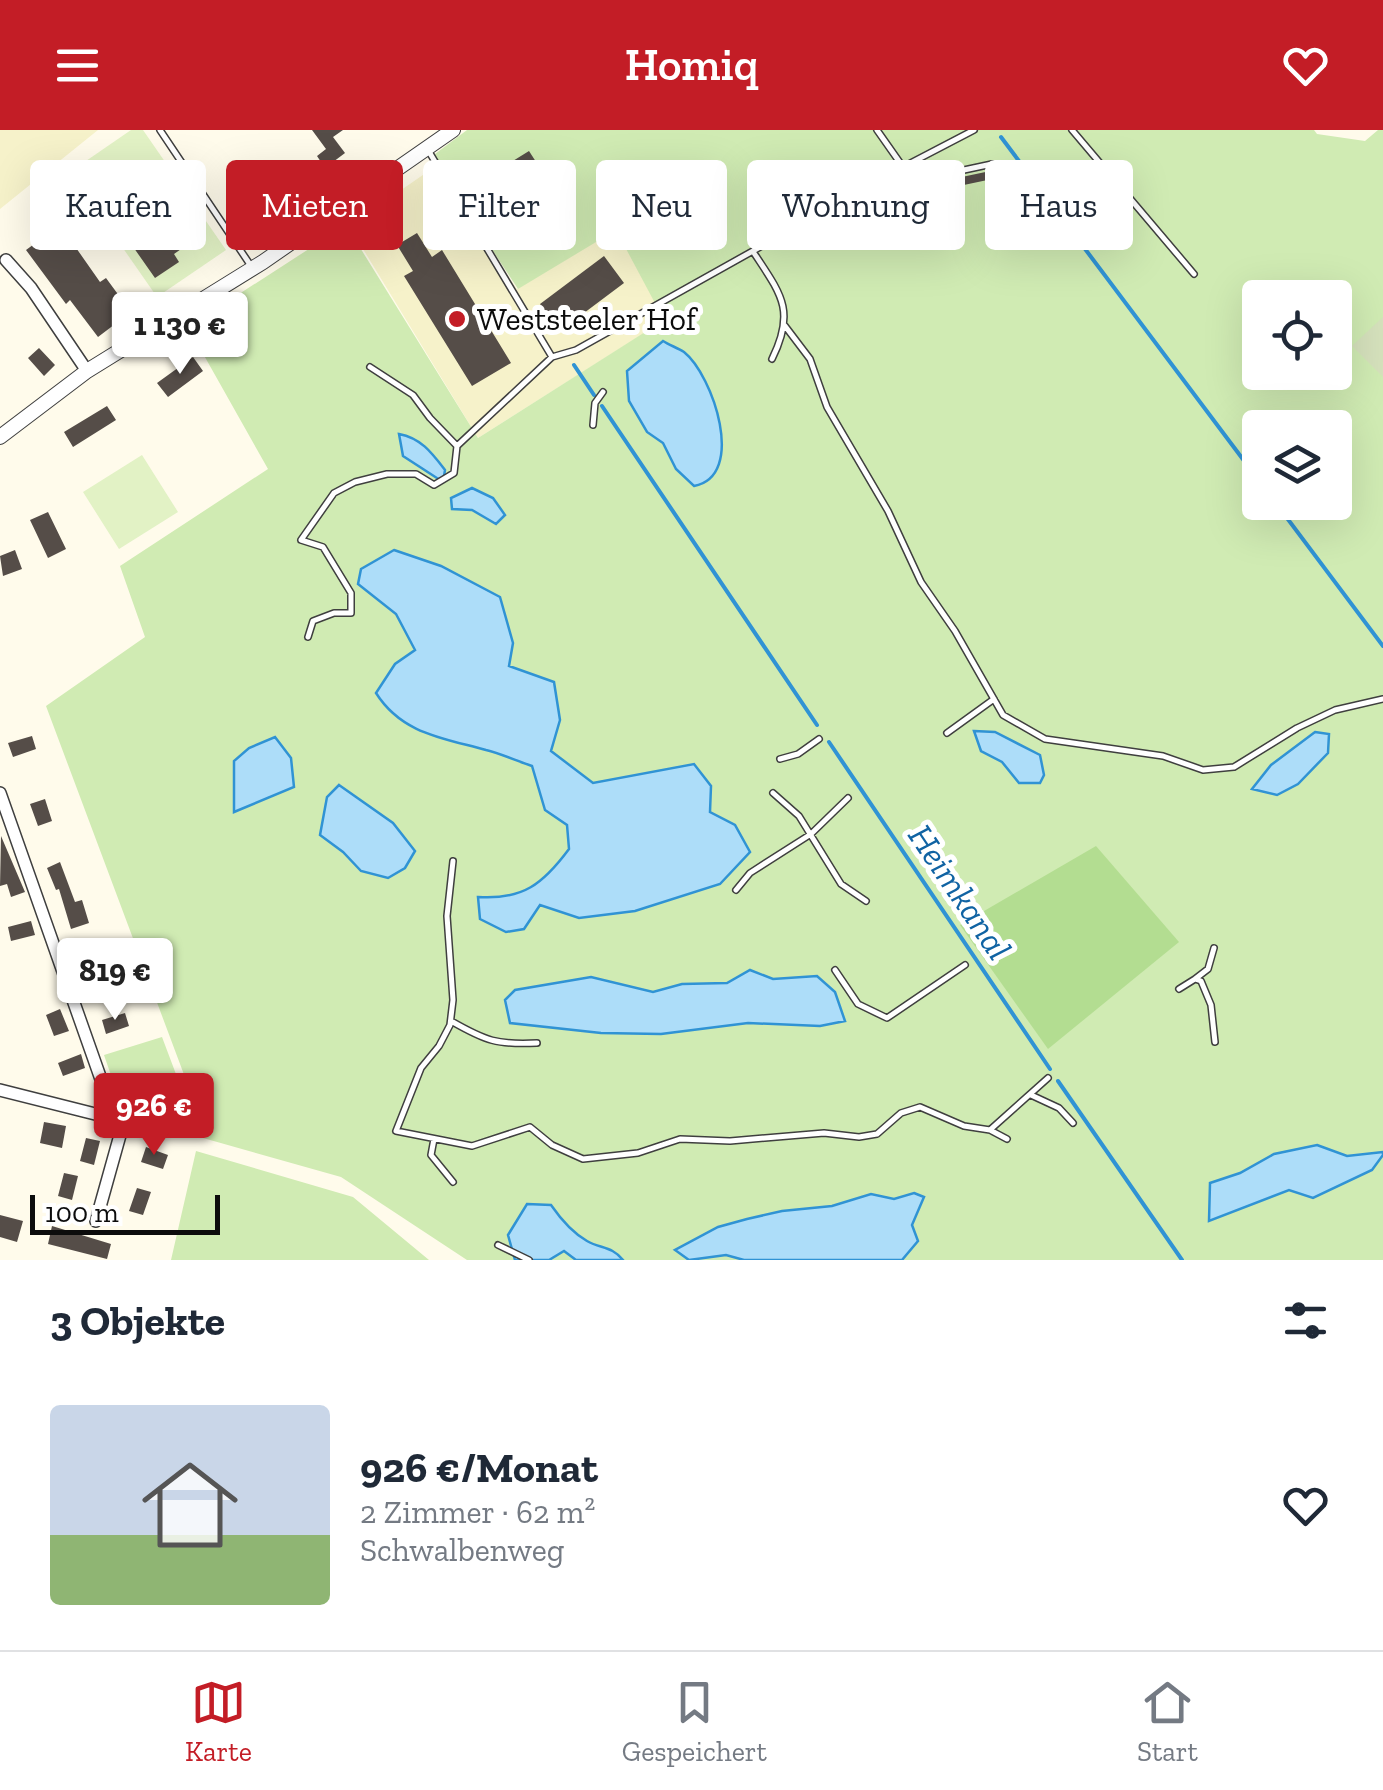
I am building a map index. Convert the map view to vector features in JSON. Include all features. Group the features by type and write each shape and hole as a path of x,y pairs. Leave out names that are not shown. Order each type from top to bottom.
{"street":[{"path":"0,437 87,371 253,268 452,130"},
{"path":"6,260 31,288 87,371"},
{"path":"0,794 115,1119 122,1128 96,1221"},
{"path":"0,1090 115,1119"}],"lane":[{"path":"160,130 253,268"},
{"path":"876,130 899,160"},
{"path":"917,160 974,130"},
{"path":"1072,130 1194,274"},
{"path":"428,150 552,357"},
{"path":"308,637 313,621 352,613 351,594 324,547 301,540 334,493 355,482 387,474 416,474 434,485 454,473 457,446 552,357 576,350 759,250"},
{"path":"754,253 776,286 786,314 772,358"},
{"path":"785,326 810,359 827,407 888,511 921,582 955,631 1003,714 1046,739 1163,756 1203,770 1234,767 1335,710 1383,699"},
{"path":"370,367 413,395 457,446"},
{"path":"592,425 594,403 603,392"},
{"path":"947,733 994,698"},
{"path":"780,760 819,740"},
{"path":"773,792 798,816 842,884 866,901"},
{"path":"736,890 750,873 810,835 848,798"},
{"path":"453,860 447,916 453,1000 450,1021 439,1046 421,1068 396,1131 472,1146 530,1127 552,1145 582,1160 638,1153 680,1139 730,1140 824,1132 859,1137 878,1134 901,1113 920,1107 1007,1139"},
{"path":"1178,989 1208,969 1214,948"},
{"path":"835,970 858,1004 887,1018 965,965"},
{"path":"1195,978 1202,981 1211,1004 1215,1042"},
{"path":"450,1021 502,1045 538,1044"},
{"path":"990,1130 1048,1078"},
{"path":"1031,1095 1058,1108 1074,1123"},
{"path":"434,1139 431,1155 453,1182"},
{"path":"498,1245 528,1260"}],"shaded area":[{"path":"0,130 98,130 61,160 30,160 30,185 0,209"},
{"path":"423,175 423,250 490,250 517,289 596,241 596,250 627,250 665,320 478,438 364,250 403,250 403,189"}],"green space":[{"path":"131,130 143,130 164,160 87,160"},
{"path":"467,130 1314,130 1317,134 1365,141 1383,130 1383,1260 467,1260 341,1177 196,1136 201,1120 46,706 145,637 120,566 268,469 188,327 307,250 361,250 478,438 664,320 627,250 727,250 727,160 596,160 596,242 518,289 492,250 576,250 576,160 431,157"},
{"path":"206,221 226,250 157,297 124,250 206,250"},
{"path":"1383,317 1383,377 1352,346"},
{"path":"142,455 178,512 119,549 83,492"},
{"path":"1096,846 1179,942 1048,1049 960,925"},
{"path":"162,1037 194,1122 190,1134 126,1119 104,1055"},
{"path":"196,1151 353,1197 429,1260 171,1260"}],"water":[{"path":"663,341 684,352 695,364 720,424 719,464 710,478 694,486 676,469 663,443 647,432 629,401 627,371"},
{"path":"399,434 431,452 445,470 443,482 403,456"},
{"path":"472,488 493,498 505,515 496,524 472,510 452,509 451,498"},
{"path":"394,550 441,566 500,597 513,643 509,666 554,682 560,720 551,751 593,783 694,764 711,786 710,812 735,825 750,852 720,884 635,911 579,918 540,905 524,929 506,932 480,919 478,897 520,892 550,872 569,849 567,825 545,810 532,766 411,726 386,707 376,693 395,664 415,650 396,614 358,584 361,569"},
{"path":"974,731 995,732 1040,755 1044,775 1040,783 1019,783 1002,762 981,751"},
{"path":"1315,732 1329,734 1328,753 1298,784 1277,795 1252,789 1271,765"},
{"path":"275,737 291,758 294,787 234,812 234,761 249,748"},
{"path":"339,785 393,823 415,851 405,868 388,878 361,871 320,835 327,797"},
{"path":"750,970 773,979 817,976 835,992 845,1021 820,1026 748,1023 661,1034 601,1033 510,1023 505,1000 515,990 591,977 653,992 682,984 727,983"},
{"path":"1317,1145 1347,1156 1383,1155 1372,1170 1313,1198 1289,1190 1209,1221 1210,1183 1240,1173 1274,1154"},
{"path":"914,1193 924,1197 912,1225 918,1241 902,1260 744,1260 726,1255 689,1260 675,1250 718,1227 747,1219 832,1206 871,1194 894,1199"},
{"path":"527,1204 551,1205 577,1234 615,1252 623,1260 576,1260 564,1251 549,1260 515,1260 508,1235"}],"building":[{"path":"312,130 343,130 333,137 345,153 336,160 320,160 317,156 326,149"},
{"path":"529,151 535,160 514,160"},
{"path":"985,172 985,181 965,185 965,176"},
{"name":"Weststeeler Hof","path":"417,233 423,250 432,257 442,250 511,363 472,386 404,276 413,271 400,250 403,241"},
{"path":"26,250 78,250 100,282 106,278 131,312 98,337 70,300 66,304"},
{"path":"135,250 180,250 174,254 179,262 155,278"},
{"path":"604,256 624,283 560,331 540,304"},
{"path":"39,348 55,365 44,376 28,358"},
{"path":"193,357 203,371 168,397 157,383"},
{"path":"107,406 116,420 73,447 64,432"},
{"path":"48,512 66,549 48,558 30,520"},
{"path":"15,550 22,569 3,576 0,556"},
{"path":"32,736 36,749 13,757 8,743"},
{"path":"45,799 52,821 38,826 30,804"},
{"path":"1,836 25,892 11,897 7,884 0,886"},
{"path":"60,862 75,902 82,900 89,923 71,929 59,889 56,890 47,868"},
{"path":"31,921 35,935 11,941 8,927"},
{"path":"104,951 110,964 87,973 82,960"},
{"path":"60,1009 69,1031 54,1036 46,1015"},
{"path":"125,1013 129,1026 106,1034 102,1020"},
{"path":"81,1054 85,1068 63,1076 58,1063"},
{"path":"44,1122 66,1126 62,1148 40,1143"},
{"path":"86,1138 100,1141 94,1165 80,1161"},
{"path":"146,1147 168,1155 163,1169 141,1162"},
{"path":"64,1173 78,1176 72,1200 58,1196"},
{"path":"137,1188 151,1192 143,1215 129,1211"},
{"path":"0,1215 23,1221 17,1242 0,1237"},
{"path":"52,1226 111,1244 107,1259 48,1244"}],"waterway":[{"path":"1001,137 1242,458"},
{"name":"Heimkanal","path":"574,365 594,395"},
{"name":"Heimkanal","path":"602,406 817,725"},
{"path":"1288,520 1383,646"},
{"name":"Heimkanal","path":"829,742 1050,1069"},
{"name":"Heimkanal","path":"1058,1081 1182,1260"}],"place":[{"name":"Weststeeler Hof","path":"457,319"}]}
